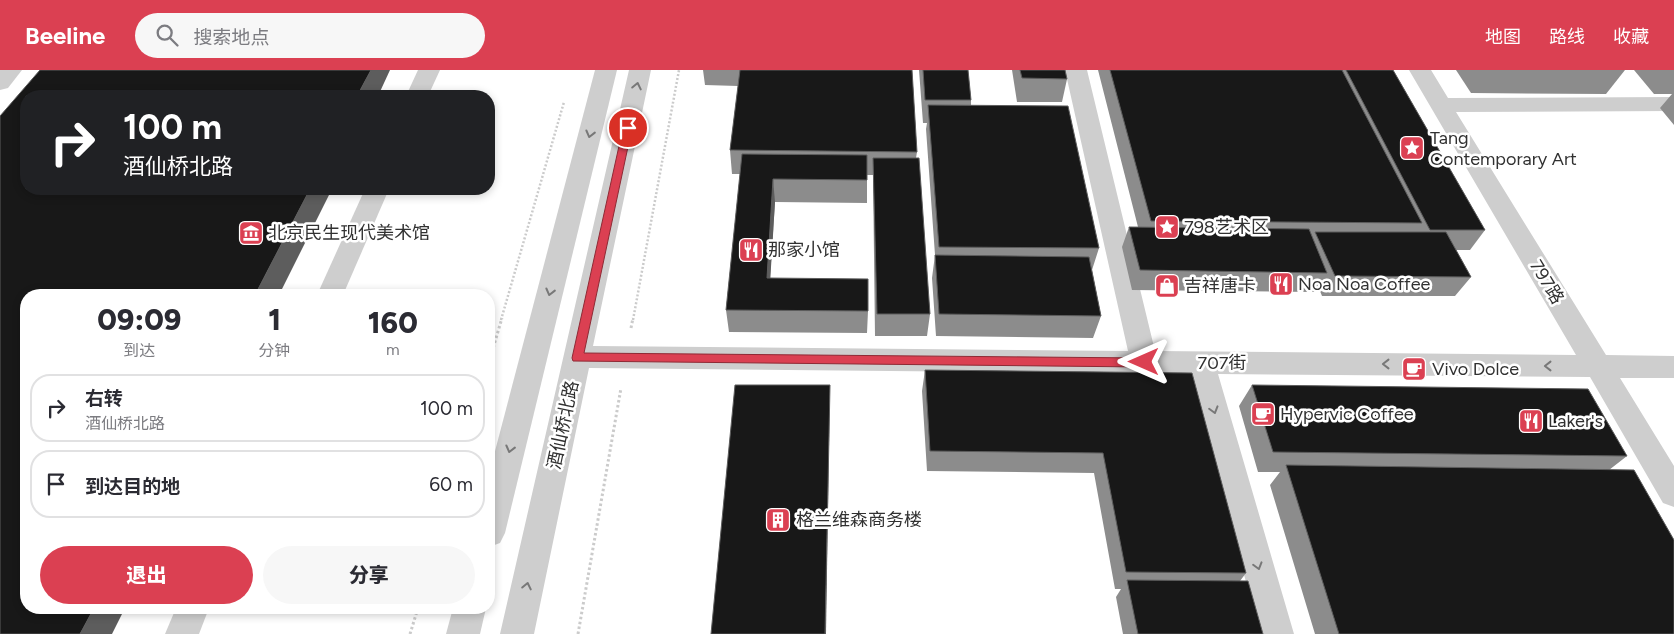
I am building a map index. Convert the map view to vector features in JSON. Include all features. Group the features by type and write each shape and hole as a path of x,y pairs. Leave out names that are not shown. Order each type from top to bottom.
{"street":[{"path":"0,83 11,70"},
{"path":"421,90 429,70"},
{"path":"495,509 606,70"},
{"name":"酒仙桥北路","path":"517,634 640,70"},
{"path":"1076,70 1144,362"},
{"name":"797路","path":"1420,70 1674,493"},
{"path":"1441,105 1674,104"},
{"path":"333,289 374,195"},
{"name":"707街","path":"577,358 1674,367"},
{"path":"1200,363 1277,634"},
{"path":"182,634 190,614"},
{"path":"463,634 468,614"}],"path":[{"path":"495,341 565,98"},
{"path":"410,634 416,614"}],"building":[{"path":"40,70 371,70 360,90 23,90"},
{"path":"740,70 912,70 917,152 730,150"},
{"path":"923,70 968,70 971,100 925,100"},
{"path":"1020,70 1065,70 1067,79 1022,78"},
{"path":"1110,70 1342,70 1422,223 1151,221"},
{"path":"1346,70 1393,70 1485,230 1430,230"},
{"path":"20,93 20,195 307,195 258,289 20,289 20,614 91,614 80,634 0,634 0,116"},
{"path":"928,105 1068,106 1099,248 939,247"},
{"path":"742,154 867,155 867,180 773,179 767,278 868,279 868,311 726,310"},
{"path":"873,158 919,158 930,314 877,314"},
{"path":"1129,227 1309,229 1327,273 1140,270"},
{"path":"1315,232 1446,232 1471,277 1335,276"},
{"path":"935,255 1089,257 1101,316 939,314"},
{"path":"925,370 1192,373 1246,573 1126,572 1103,453 930,451"},
{"name":"格兰维森商务楼","path":"735,385 830,385 825,634 711,634"},
{"path":"1252,385 1588,389 1627,456 1273,452"},
{"path":"1286,465 1634,470 1674,540 1674,634 1339,634"},
{"path":"1127,580 1248,581 1263,634 1138,634"}],"place":[{"name":"Tang Contemporary Art","path":"1412,148"},
{"name":"798艺术区","path":"1167,227"},
{"name":"北京民生现代美术馆","path":"251,233"},
{"name":"那家小馆","path":"751,250"},
{"name":"Noa Noa Coffee","path":"1281,284"},
{"name":"吉祥唐卡","path":"1167,286"},
{"name":"Vivo Dolce","path":"1414,369"},
{"name":"Hypervic Coffee","path":"1263,414"},
{"name":"Laker's","path":"1531,421"},
{"name":"格兰维森商务楼","path":"778,520"}],"route":[{"path":"628,128 577,358 1144,362"}]}
